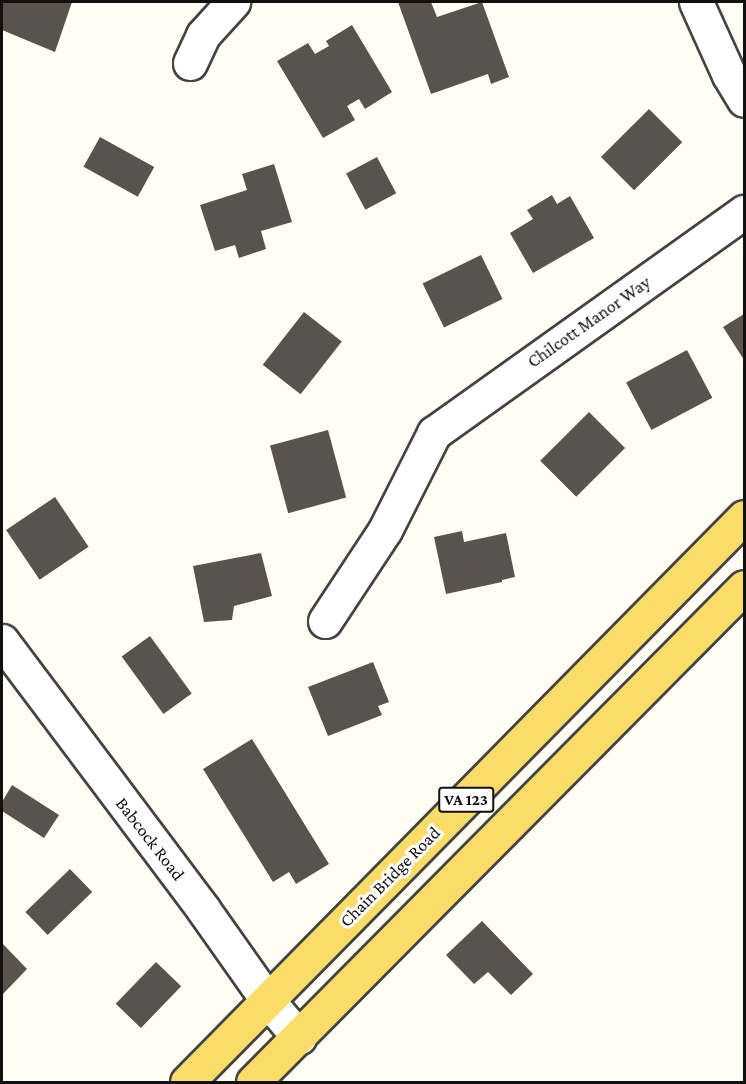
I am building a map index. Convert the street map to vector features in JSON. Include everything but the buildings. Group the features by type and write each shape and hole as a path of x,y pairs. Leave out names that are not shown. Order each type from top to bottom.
{"main road":[{"name":"Chain Bridge Road","path":"187,1083 744,517"},
{"name":"VA 123","path":"253,1083 744,587"}],"street":[{"path":"190,63 203,35 233,2"},
{"path":"696,2 725,66 744,100"},
{"name":"Chilcott Manor Way","path":"325,621 386,530 434,432 744,212"},
{"name":"Babcock Road","path":"2,641 203,909 268,1001 298,1036"}]}
